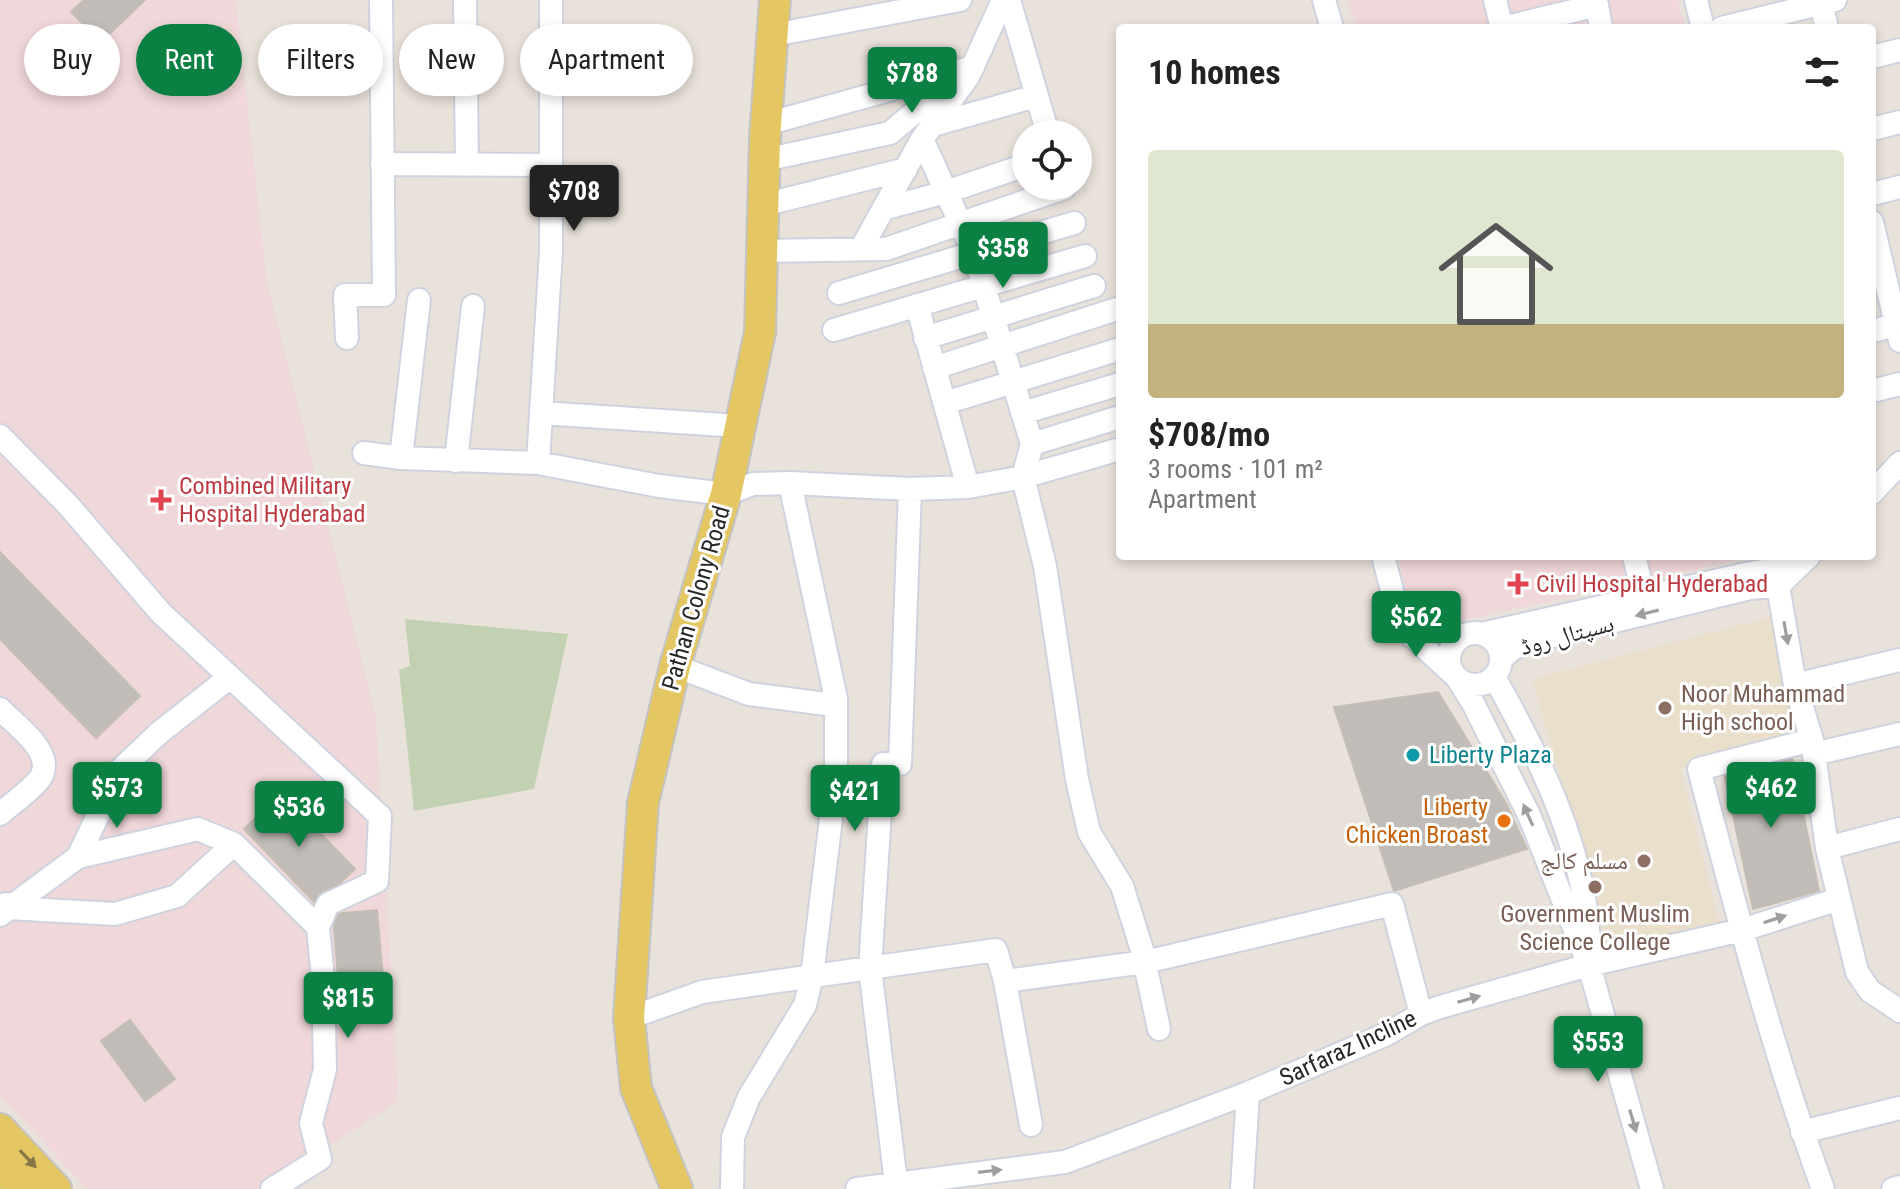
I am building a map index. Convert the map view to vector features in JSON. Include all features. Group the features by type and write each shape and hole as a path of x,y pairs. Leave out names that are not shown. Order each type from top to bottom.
{"main road":[{"name":"Pathan Colony Road","path":"677,1189 636,1088 629,1018 643,803 675,666 726,494 760,332 764,160 775,0"},
{"path":"0,1129 56,1189"},
{"path":"0,1166 22,1189"}],"street":[{"path":"347,338 345,295 384,295 381,0"},
{"path":"465,0 467,165"},
{"path":"538,463 551,251 551,0"},
{"path":"773,35 960,0"},
{"path":"861,249 906,169 973,67 1003,0"},
{"path":"1009,0 1044,120"},
{"path":"1324,0 1331,24"},
{"path":"1495,0 1501,24"},
{"path":"1696,0 1702,24"},
{"path":"1737,24 1825,1 1827,24"},
{"path":"1519,24 1597,5 1600,24"},
{"path":"1876,56 1900,50"},
{"path":"766,124 973,67"},
{"path":"934,124 1036,96"},
{"path":"764,160 890,133 916,111 934,124 946,192 973,253 1032,444 1023,477 1045,566 1077,779 1089,832 1122,886 1145,962 1159,1029"},
{"path":"1876,128 1900,122"},
{"path":"382,164 551,165"},
{"path":"763,205 906,169"},
{"path":"883,209 1012,170"},
{"path":"1876,193 1900,187"},
{"path":"762,251 886,249 1026,200"},
{"path":"934,368 1111,311 1094,286 1068,200"},
{"path":"839,293 1074,223"},
{"path":"1876,238 1899,330 1876,331"},
{"path":"834,330 1085,256"},
{"path":"925,338 1094,286"},
{"path":"401,458 419,300"},
{"path":"917,305 968,487"},
{"path":"456,461 473,306"},
{"path":"945,403 1116,350"},
{"path":"1876,390 1900,384"},
{"path":"1022,413 1116,385"},
{"path":"541,413 740,426"},
{"path":"1032,444 1116,418"},
{"path":"0,436 68,505 161,613 380,816 377,881 328,904 318,927 323,979 325,1069 311,1123 320,1159 272,1189"},
{"path":"364,453 401,458 538,463 659,486 726,494 753,484 910,489 968,487 1023,477 1116,450"},
{"path":"1876,489 1900,463"},
{"path":"732,1189 733,1137 749,1097 805,1005 812,976 836,777 836,699 790,483"},
{"path":"896,1183 870,968 883,764 900,764 910,489"},
{"path":"1384,560 1403,620 1412,636 1464,683 1480,685 1497,668"},
{"path":"1635,560 1644,596"},
{"path":"1804,560 1778,586 1795,685 1813,747 1827,848 1857,972 1870,991 1900,1011"},
{"name":"ہسپتال روڈ","path":"1482,634 1804,560"},
{"name":"ہسپتال روڈ","path":"1497,668 1516,646 1524,643 1750,588 1778,586"},
{"path":"1403,620 1415,633 1424,637 1456,640 1468,634 1482,634 1496,643 1497,668 1562,818 1589,917 1589,965"},
{"path":"1456,640 1448,659 1529,815 1589,965 1652,1189"},
{"path":"1795,685 1900,660"},
{"path":"675,666 749,694 834,705"},
{"path":"78,857 119,771 159,733 230,677"},
{"path":"0,709 35,744 44,761 42,777 0,814"},
{"path":"1823,1189 1802,1132 1742,930 1699,769 1900,734"},
{"path":"3,907 78,857 198,829 234,844 318,927"},
{"path":"1827,848 1900,829"},
{"path":"3,907 115,914 177,896 234,844"},
{"name":"Sarfaraz Incline","path":"857,1189 1065,1162 1248,1093 1387,1034 1421,1014 1589,965 1742,930 1839,899"},
{"path":"1005,981 1145,962 1392,904 1421,1014"},
{"path":"629,1018 702,992 996,950 1005,981 1031,1125"},
{"path":"1242,1189 1248,1093"},
{"path":"1802,1132 1900,1108"},
{"path":"1893,1189 1900,1187"}],"shaded area":[{"name":"Combined Military Hospital Hyderabad","path":"0,0 236,0 239,24 136,24 136,96 242,96 242,55 267,282 376,717 399,1101 265,1189 87,1189 0,1096"},
{"path":"1347,0 1678,0 1684,24 1355,24"},
{"name":"Civil Hospital Hyderabad","path":"1399,560 1738,560 1428,628 1411,611"},
{"name":"Noor Muhammad High school","path":"1771,617 1796,737 1680,768 1720,925 1610,953 1532,679"}],"green space":[{"path":"405,619 568,634 534,789 414,811 399,670 410,666"}],"building":[{"path":"84,0 145,0 120,24 83,24 71,12"},
{"path":"0,552 140,696 96,738 0,639"},
{"name":"Liberty Plaza","path":"1438,692 1506,803 1527,849 1394,891 1334,707"},
{"path":"1791,753 1819,891 1753,909 1723,768"},
{"path":"281,793 355,869 317,905 244,829"},
{"path":"377,910 385,1000 340,1003 333,914"},
{"path":"130,1020 175,1079 145,1101 101,1041"}],"place":[{"name":"Combined Military Hospital Hyderabad","path":"161,500"},
{"name":"Civil Hospital Hyderabad","path":"1518,584"},
{"name":"Noor Muhammad High school","path":"1665,708"},
{"name":"Liberty Plaza","path":"1413,755"},
{"name":"Liberty Chicken Broast","path":"1504,821"},
{"name":"مسلم کالج","path":"1644,861"},
{"name":"Government Muslim Science College","path":"1595,887"}]}
